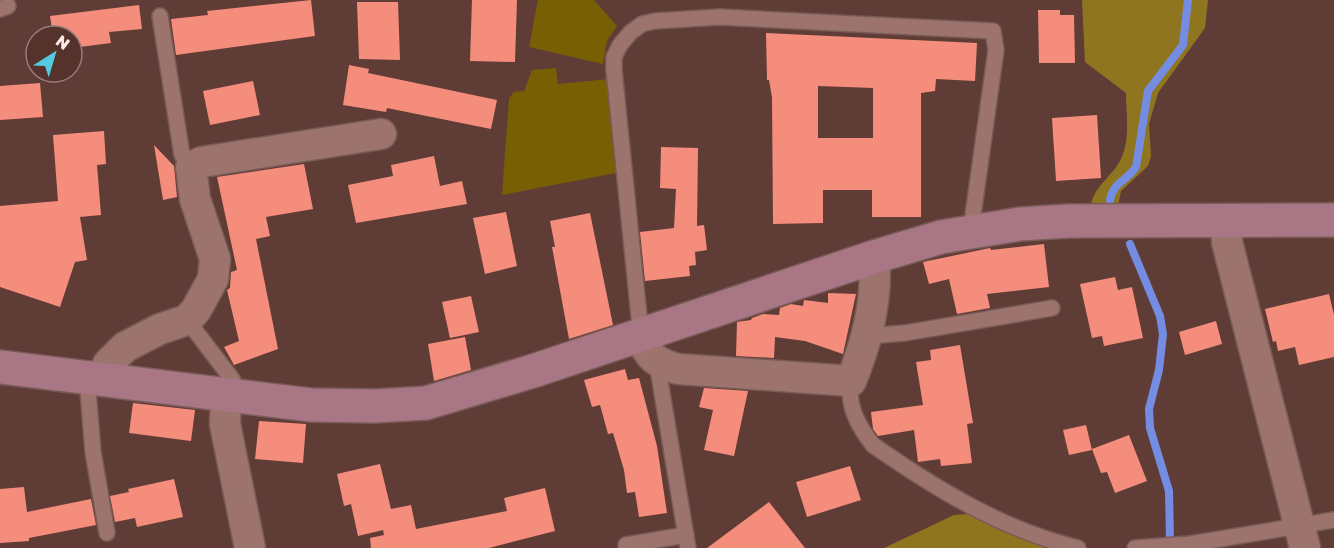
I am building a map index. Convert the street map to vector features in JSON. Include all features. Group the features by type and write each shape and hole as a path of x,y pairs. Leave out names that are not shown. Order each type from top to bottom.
{"street":[{"path":"95,380 125,347 160,329 187,320 196,310 213,279 215,266 195,199 191,167 202,162 381,134"},
{"path":"0,367 311,405 375,406 426,403 456,396 641,336 874,256 941,237 974,231 1069,221 1334,220"},
{"path":"1226,221 1227,242 1302,537"},
{"path":"641,336 644,348 661,365 678,369 850,381 868,336 875,279 874,256"},
{"path":"233,396 225,424 250,548"}],"lane":[{"path":"160,16 182,155 191,167"},
{"path":"641,336 614,57 620,45 642,24 720,17 993,31 996,50 973,215 974,231"},
{"path":"868,336 905,333 1052,308"},
{"path":"187,320 232,379 233,396"},
{"path":"626,545 687,542 658,375 661,365"},
{"path":"95,380 93,452 106,533"},
{"path":"850,381 851,406 862,431 873,446 966,505 1015,527 1078,548"},
{"path":"1135,548 1302,537 1334,520"}],"shaded area":[{"path":"538,0 594,0 617,26 607,41 603,64 529,47"},
{"path":"1082,0 1208,0 1205,28 1158,93 1149,124 1151,156 1148,166 1121,191 1118,206 1091,205 1093,197 1116,168 1123,154 1127,132 1126,93 1085,62"},
{"path":"556,68 558,84 609,79 616,173 502,195 509,98 514,92 524,91 532,70"},
{"path":"967,514 1051,548 884,548 954,515"}],"building":[{"path":"311,0 315,36 176,55 171,19 208,15 207,11"},
{"path":"472,0 517,0 515,62 470,61"},
{"path":"357,2 398,2 400,60 359,59"},
{"path":"139,5 142,29 109,32 111,43 84,46 84,24 51,24 50,16"},
{"path":"1038,10 1060,10 1060,15 1074,15 1075,63 1039,63"},
{"path":"766,33 977,43 975,81 936,79 935,91 921,93 921,217 872,217 872,190 823,190 823,223 773,224 772,97 769,80 767,80","holes":["818,86 873,88 873,138 818,138"]},
{"path":"349,65 369,69 368,73 497,100 491,129 387,108 386,112 343,105"},
{"path":"253,81 260,115 210,125 203,91"},
{"path":"40,84 43,117 0,120 0,86"},
{"path":"1097,115 1101,178 1056,181 1052,118"},
{"path":"104,131 106,164 97,165 101,215 80,217 87,260 75,262 60,307 0,287 0,206 58,201 53,135"},
{"path":"154,145 174,166 177,197 163,200"},
{"path":"661,147 698,148 697,226 704,225 707,250 695,252 696,265 689,266 690,276 645,281 640,232 674,228 676,189 660,188"},
{"path":"434,156 440,186 462,181 467,204 356,223 348,185 393,176 391,165"},
{"path":"304,164 313,209 266,217 270,236 256,239 278,349 234,365 224,347 239,341 227,290 230,288 231,272 237,270 217,177"},
{"path":"506,212 517,266 485,274 473,218"},
{"path":"590,213 613,325 569,339 552,247 555,247 550,221"},
{"path":"1044,244 1049,287 987,294 990,308 957,314 949,279 929,284 923,262 990,248 991,250"},
{"path":"1115,277 1118,290 1132,287 1143,338 1104,346 1102,336 1092,338 1080,284"},
{"path":"828,293 856,294 843,354 805,341 775,337 774,358 736,356 737,322 751,320 763,314 779,315 780,308 791,304 803,306 804,300 828,303"},
{"path":"1329,294 1334,315 1334,357 1299,365 1295,347 1278,351 1276,341 1273,342 1265,309"},
{"path":"471,296 479,332 450,338 442,302"},
{"path":"1216,321 1222,344 1185,355 1179,332"},
{"path":"465,337 471,370 434,381 428,344"},
{"path":"960,345 973,423 967,424 972,463 941,466 940,459 918,462 914,430 878,436 873,429 871,412 923,405 916,362 931,360 930,350"},
{"path":"625,369 628,380 639,378 657,446 667,513 639,517 635,492 627,493 624,470 613,433 608,434 600,405 592,407 584,380"},
{"path":"704,388 748,391 734,456 704,450 713,410 699,407"},
{"path":"133,403 195,410 191,441 129,433"},
{"path":"259,421 306,424 303,463 255,459"},
{"path":"1086,425 1092,450 1069,455 1063,430"},
{"path":"1129,435 1147,481 1115,493 1107,472 1101,473 1092,449"},
{"path":"380,464 391,509 411,505 416,529 507,511 504,498 545,488 555,531 489,548 371,548 370,538 384,535 383,530 358,536 351,504 344,506 337,474"},
{"path":"850,466 861,500 807,517 796,482"},
{"path":"174,479 183,517 137,527 135,518 115,522 110,496 129,492 128,489"},
{"path":"24,487 27,512 91,499 96,525 29,538 29,541 0,543 0,489"},
{"path":"769,502 805,548 707,548"}],"waterway":[{"path":"1110,200 1117,185 1136,167 1148,91 1183,45 1188,0"},
{"path":"1130,244 1160,316 1163,334 1159,370 1149,409 1150,428 1169,491 1170,539"}]}
